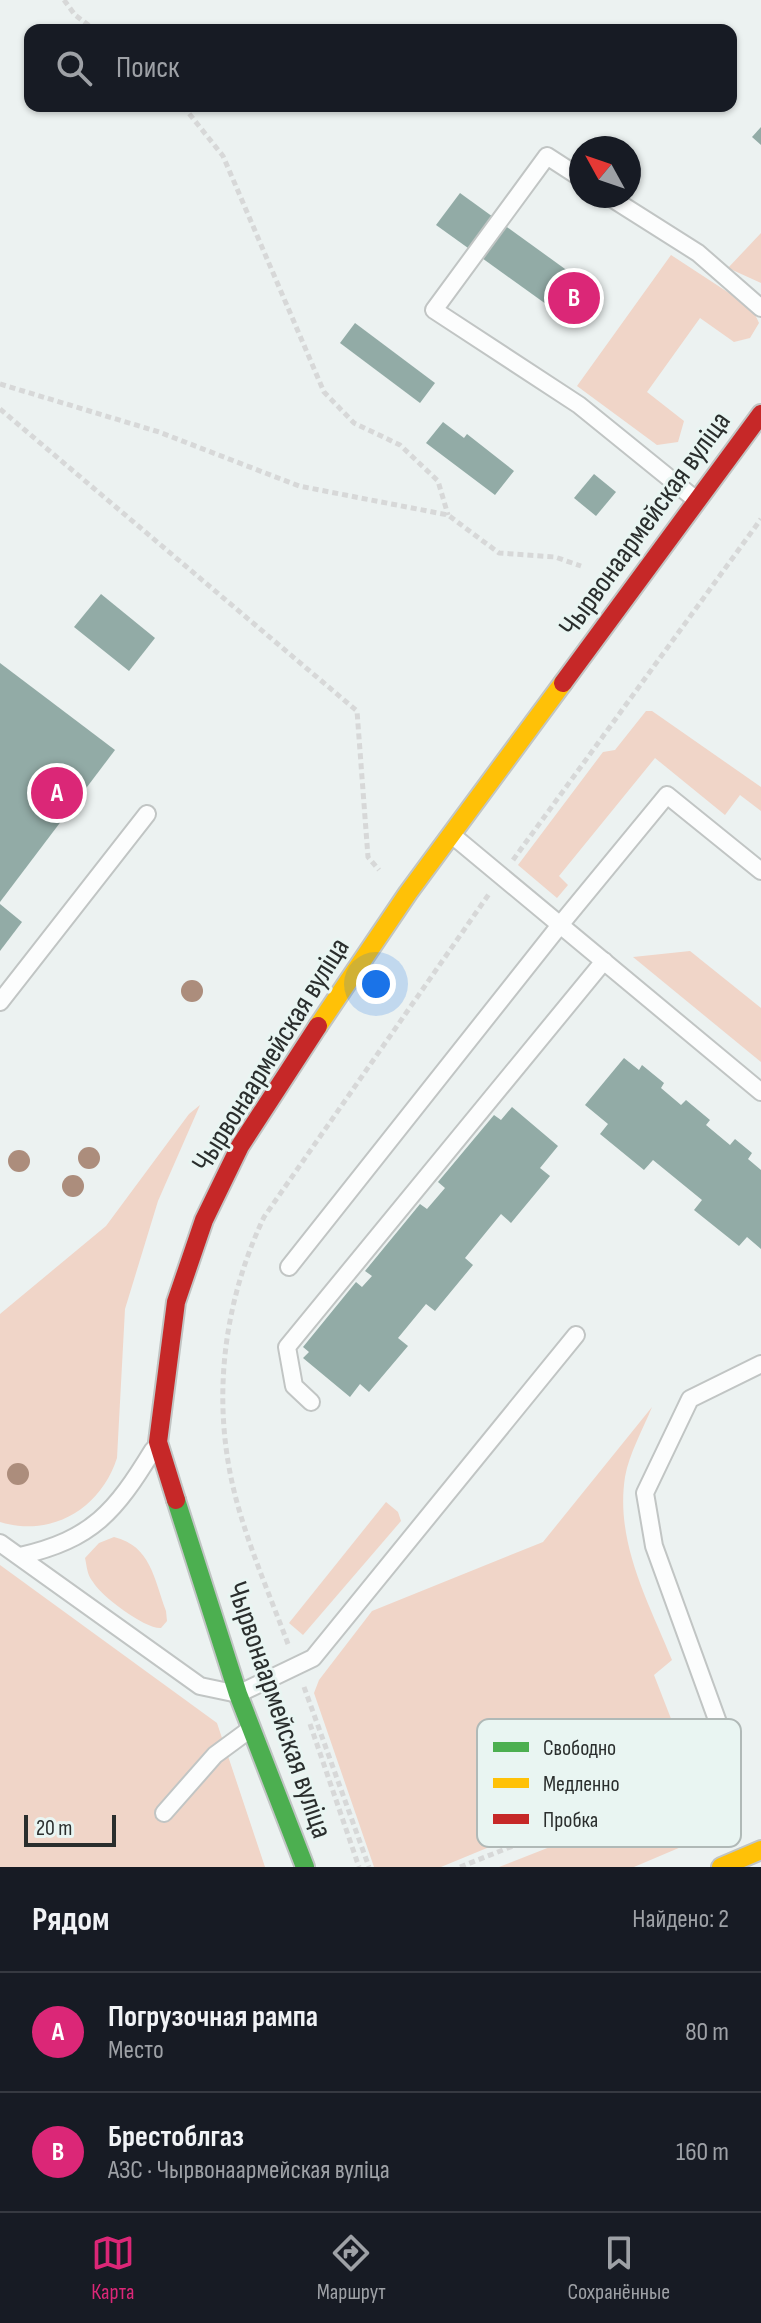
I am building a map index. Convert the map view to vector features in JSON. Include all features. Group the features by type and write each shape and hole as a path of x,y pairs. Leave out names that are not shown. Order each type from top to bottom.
{"street":[{"name":"Чырвонаармейская вуліца","path":"305,1867 250,1729 158,1442 176,1302 204,1220 240,1146 273,1095 451,834 761,415"},
{"path":"721,1867 761,1850"}],"lane":[{"path":"569,170 547,156 434,310 579,405 698,501"},
{"path":"627,208 698,253 761,308"},
{"path":"289,1267 667,795 761,871"},
{"path":"0,1002 147,814"},
{"path":"451,834 761,1092"},
{"path":"311,1402 294,1386 287,1347 604,961"},
{"path":"0,1543 200,1686 238,1694 313,1658 576,1335"},
{"path":"717,1719 654,1546 645,1493 690,1399 761,1364"},
{"path":"20,1556 54,1548 101,1522 131,1486 158,1442"},
{"path":"164,1813 215,1755 250,1729"}],"path":[{"path":"64,0 75,15 87,24"},
{"path":"188,112 223,156 324,392 354,423 400,445 438,481 448,515"},
{"path":"0,384 159,432 299,486 448,515 499,553 555,557 581,566"},
{"path":"0,409 357,711 368,857 382,874"},
{"path":"501,877 761,519"},
{"path":"296,1666 369,1867"},
{"path":"310,1724 359,1867"},
{"path":"460,1867 510,1847"}],"shaded area":[{"path":"761,233 761,283 728,268"},
{"path":"671,255 752,308 759,323 750,338 734,342 700,318 647,392 684,421 678,442 657,445 577,386"},
{"path":"646,711 652,711 761,787 761,811 740,795 725,815 655,758 559,876 568,885 557,898 518,865 603,752 615,750"},
{"path":"690,951 761,1008 761,1062 633,957"},
{"path":"200,1105 158,1201 125,1309 117,1458 110,1476 87,1504 56,1522 19,1526 0,1522 0,1314 106,1226 189,1114"},
{"path":"652,1407 627,1468 623,1501 629,1548 636,1571 672,1660 654,1675 671,1719 477,1719 477,1847 490,1847 441,1867 374,1867 314,1693 319,1680 372,1611 543,1542"},
{"path":"386,1502 398,1512 401,1521 303,1635 289,1623"},
{"path":"114,1537 136,1548 149,1565 166,1611 167,1621 161,1628 124,1611 105,1596 90,1577 85,1558 99,1543"},
{"path":"0,1565 217,1723 265,1867 0,1867"},
{"path":"550,1847 681,1847 634,1867 499,1867"}],"building":[{"path":"761,127 761,145 752,137"},
{"path":"460,193 601,295 578,327 436,225"},
{"path":"355,323 435,383 420,403 340,343"},
{"path":"443,422 464,438 467,434 514,471 495,495 426,443"},
{"path":"594,474 616,492 596,516 574,498"},
{"path":"101,594 155,638 129,671 74,627"},
{"path":"0,663 115,750 0,902"},
{"path":"0,904 22,922 0,951"},
{"path":"624,1058 639,1070 642,1065 664,1083 661,1088 681,1105 686,1100 710,1120 706,1125 730,1145 735,1139 752,1153 748,1159 761,1170 761,1249 747,1237 739,1246 694,1210 702,1200 653,1160 644,1170 600,1134 608,1124 585,1105"},
{"path":"512,1107 558,1146 540,1168 550,1176 511,1223 501,1214 465,1258 473,1265 435,1311 426,1304 398,1338 408,1346 369,1392 360,1384 350,1397 303,1358 309,1352 303,1347 356,1282 362,1287 372,1276 365,1271 420,1204 427,1209 445,1188 438,1182 494,1115 501,1120"}],"traffic: fast":[{"path":"176,1500 238,1694 305,1867"}],"traffic: slow":[{"path":"318,1026 408,893 563,683"},
{"path":"721,1867 761,1850"}],"traffic: jam":[{"path":"563,683 761,414"},
{"path":"176,1500 158,1442 176,1302 204,1220 240,1146 318,1026"}],"place":[{"name":"Брестоблгаз","path":"574,298"},
{"name":"Погрузочная рампа","path":"57,793"}]}
